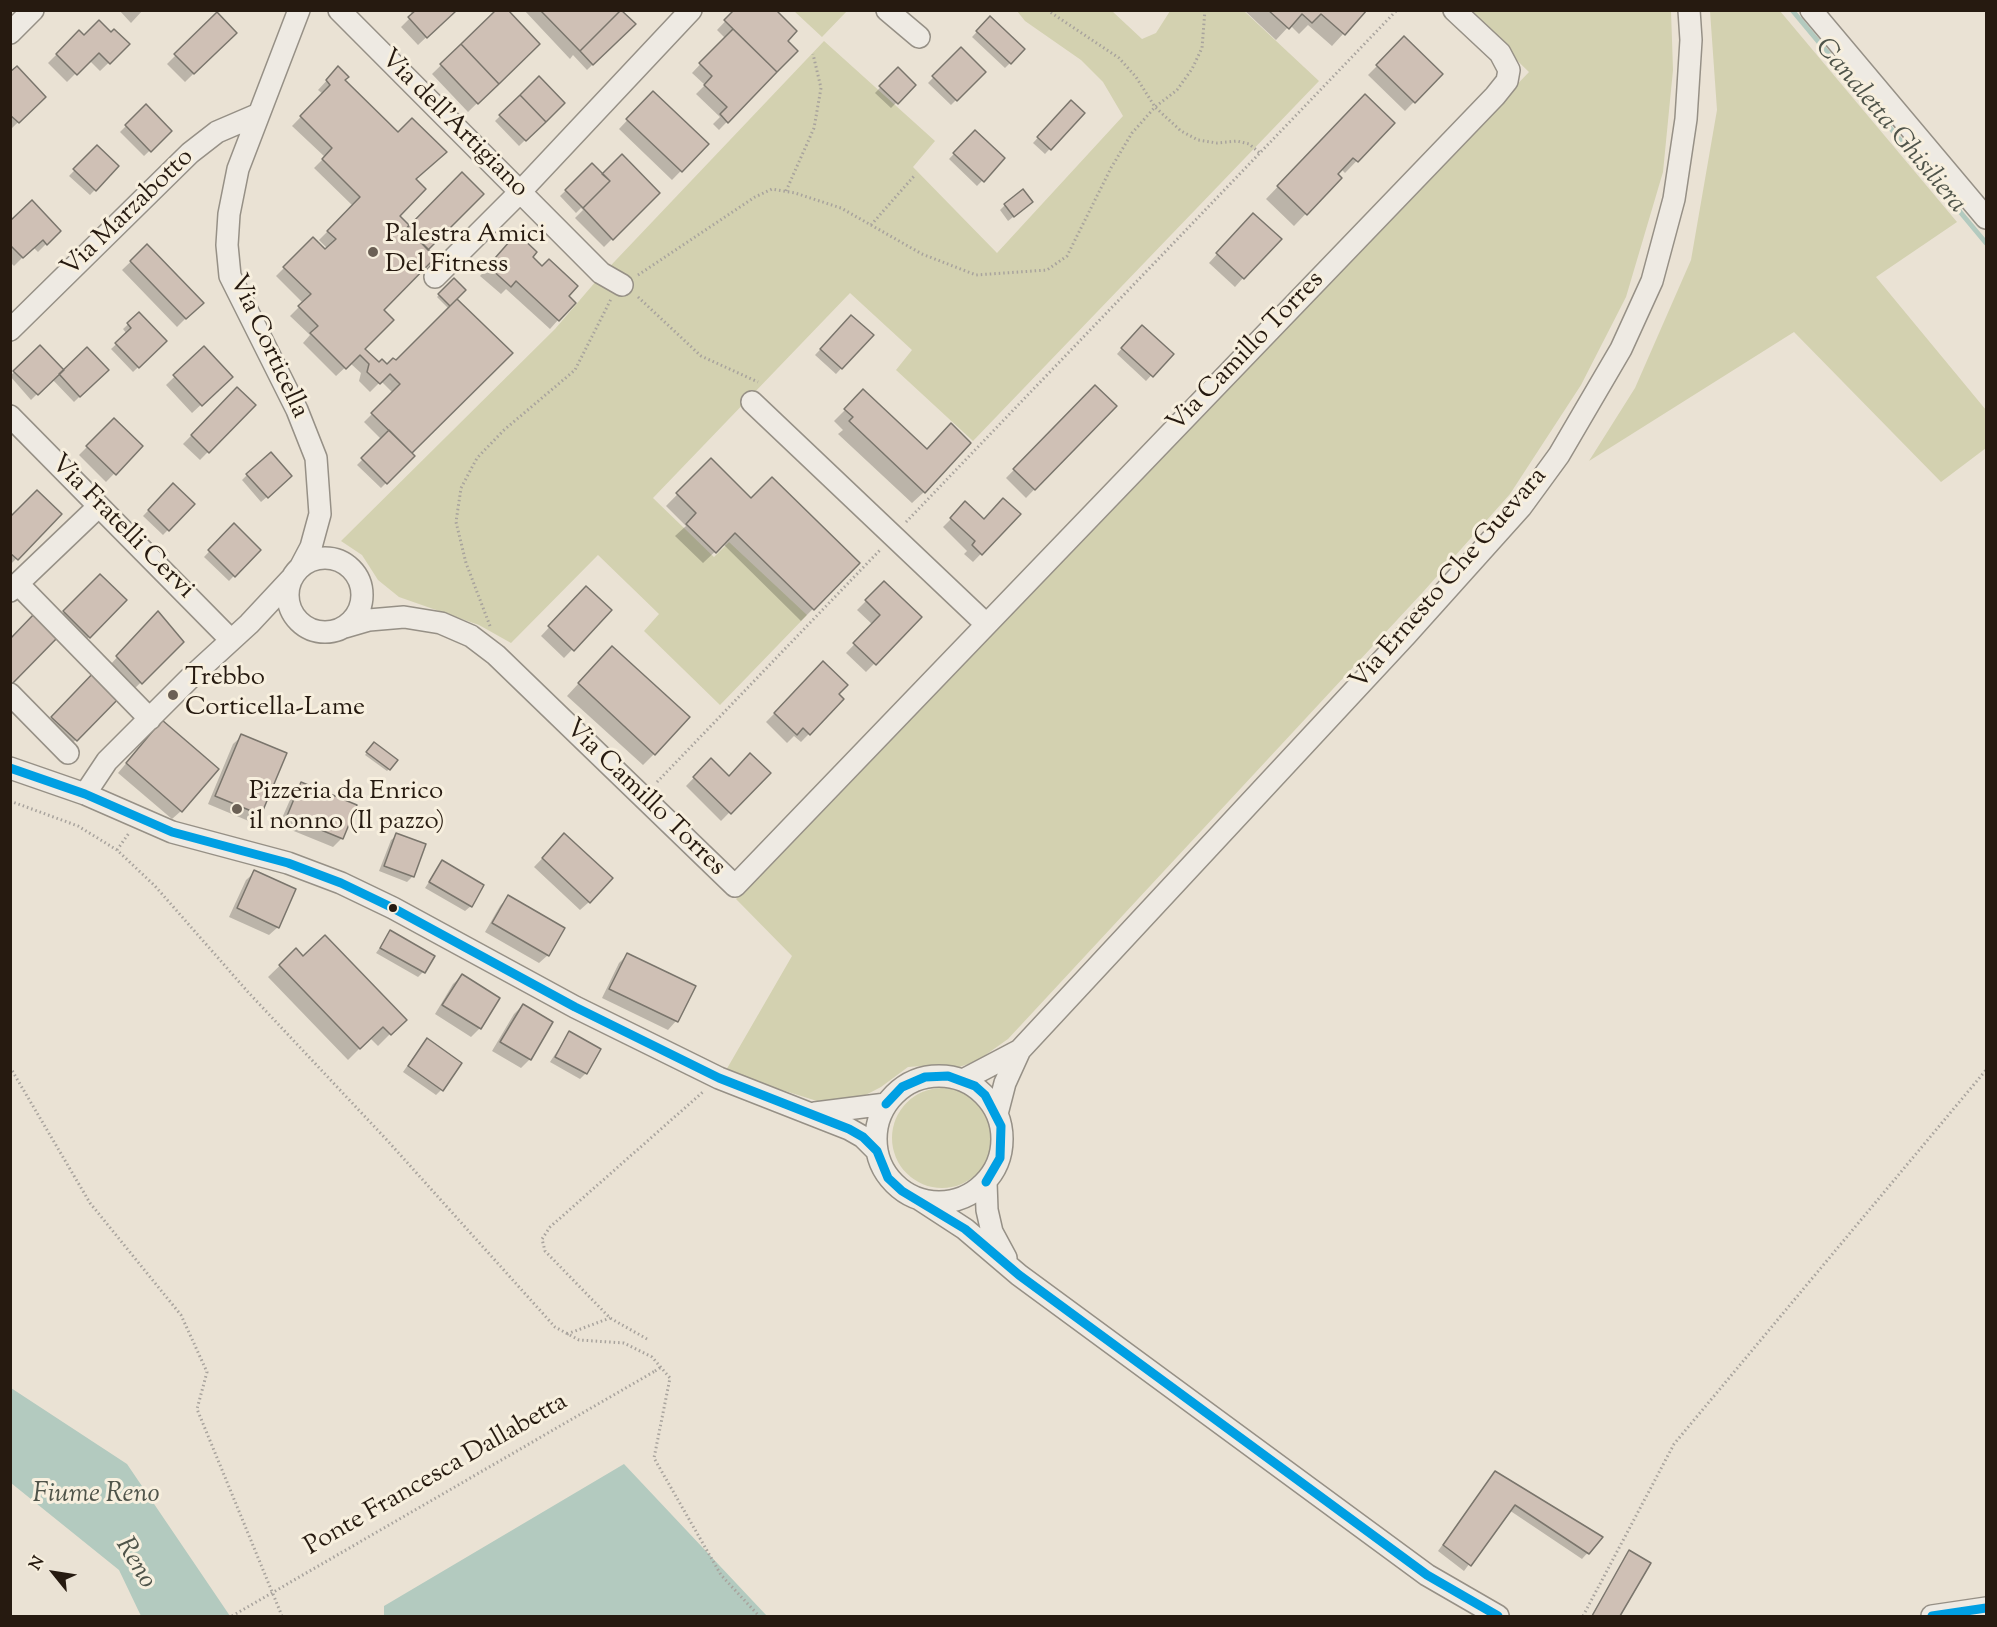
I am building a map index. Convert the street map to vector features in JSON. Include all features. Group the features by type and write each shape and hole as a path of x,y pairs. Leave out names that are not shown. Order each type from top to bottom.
{"street":[{"path":"10,33 33,10"},
{"name":"Via Corticella","path":"299,10 238,169 229,214 227,245 230,276 297,410 316,458 320,514 338,559 356,573 361,583"},
{"name":"Via dell'Artigiano","path":"339,10 601,273 622,285"},
{"path":"435,277 520,192 691,10"},
{"path":"887,10 919,37"},
{"name":"Via Camillo Torres","path":"345,627 369,620 404,617 451,627 471,636 496,655 735,886 1482,111 1507,81 1509,70 1500,53 1454,10"},
{"name":"Via Ernesto Che Guevara","path":"997,1113 1005,1083 1020,1050 1521,507 1559,455 1621,349 1652,281 1674,199 1686,119 1691,40 1689,10"},
{"path":"1811,10 1986,218"},
{"name":"Via Marzabotto","path":"10,330 190,153 218,132 259,114"},
{"path":"752,402 986,624"},
{"name":"Via Fratelli Cervi","path":"10,416 231,640"},
{"path":"99,506 14,588 150,719"},
{"name":"Via Corticella","path":"85,794 107,761 249,624 296,572 311,547 320,514"},
{"path":"296,572 319,558 338,559"},
{"name":"Via Corticella","path":"296,572 288,600 297,620"},
{"path":"249,624 269,620 297,620 305,627 325,632 345,627 360,608 363,596 361,583"},
{"name":"Via Camillo Torres","path":"361,583 385,606 404,617"},
{"path":"10,694 68,753"},
{"path":"10,768 85,794 172,832 288,863 341,883 393,908 575,1007 719,1078 784,1105 814,1113 863,1137 877,1151"},
{"name":"Via Ernesto Che Guevara","path":"963,1080 1020,1050"},
{"path":"919,1199 938,1203 957,1200 986,1182 994,1169 1002,1145 997,1113 985,1095 963,1080 948,1076 926,1077 902,1087 886,1104 877,1126 877,1151 888,1178 902,1191 919,1199 964,1229 1019,1275 1427,1575 1498,1617"},
{"path":"814,1113 886,1104"},
{"path":"986,1182 987,1210 992,1232 1001,1253 1019,1275"},
{"path":"1932,1617 1986,1608"}],"path":[{"path":"1047,10 1119,58 1136,77 1155,107 1181,131 1198,140 1217,143 1237,141 1249,144 1260,153"},
{"path":"496,655 494,634 466,563 456,522 461,488 477,458 504,430 575,370 608,304 622,285 755,197 772,189 841,208 922,254 976,275 1047,270 1067,256 1111,168 1132,133 1155,107 1177,90 1192,69 1202,48 1205,10"},
{"path":"643,797 1397,10"},
{"path":"786,191 814,128 821,88 813,54"},
{"path":"871,225 915,175"},
{"path":"622,285 648,304 701,356 725,369 763,384 752,402"},
{"path":"10,801 78,826 117,850 132,864 379,1131 555,1327 579,1340 624,1342 652,1357 670,1378 654,1458 721,1575 759,1617"},
{"path":"10,1066 90,1203 181,1315 207,1372 197,1409 282,1617"},
{"path":"1583,1617 1674,1444 1986,1070"},
{"path":"647,1339 610,1318 545,1251 542,1239 550,1227 719,1078"},
{"path":"567,1334 610,1318"},
{"name":"Ponte Francesca Dallabetta","path":"232,1617 661,1367"}],"shaded area":[{"path":"794,11 847,11 822,37"},
{"path":"1017,11 1112,11 1142,39 1156,33 1170,11 1244,11 1319,81 973,441 896,370 912,350 850,293 653,498 714,557 729,542 807,615 720,705 644,631 659,614 598,555 511,643 479,625 399,597 378,580 362,555 341,541 555,329 597,280 824,41 935,141 913,167 997,253 1123,116 1103,82 1081,60 1025,21"},
{"path":"1466,11 1671,11 1673,70 1663,172 1626,297 1581,385 1510,494 1423,592 1008,1039 977,1061 956,1068 935,1065 908,1067 881,1087 856,1100 817,1101 725,1072 792,956 736,899 1529,72"},
{"path":"1710,11 1780,11 1957,222 1876,277 1986,410 1986,448 1941,482 1794,332 1589,461 1635,388 1691,260 1717,110"},
{"path":"942,1088 970,1096 984,1110 992,1138 984,1166 970,1180 942,1188 914,1180 900,1166 892,1138 900,1110 914,1096"}],"water":[{"name":"Fiume Reno","path":"11,1388 127,1464 230,1616 141,1616 119,1570 11,1483"},
{"path":"624,1464 767,1616 384,1616 384,1606"}],"building":[{"path":"416,10 456,11 427,38 408,17"},
{"path":"496,10 508,10 540,44 499,84 461,44"},
{"path":"540,10 621,10 580,51"},
{"path":"621,10 636,24 593,65 580,51"},
{"path":"734,10 776,10 797,31 788,41 798,51 777,72 724,20"},
{"path":"1268,10 1367,10 1345,35 1321,14 1312,23 1302,14 1289,29"},
{"path":"217,12 237,33 194,74 174,54"},
{"path":"990,16 1025,49 1011,64 976,31"},
{"path":"99,20 111,32 114,29 130,44 110,64 99,53 77,75 56,54 79,30 84,35"},
{"path":"733,29 777,72 728,123 720,114 727,107 704,85 712,76 699,63"},
{"path":"1404,36 1443,74 1415,103 1376,65"},
{"path":"461,44 499,84 478,104 440,64"},
{"path":"961,47 986,72 957,101 932,76"},
{"path":"17,66 46,97 19,123 10,115 10,72"},
{"path":"338,66 349,77 345,80 398,132 412,118 447,152 416,179 426,189 400,216 409,225 407,228 436,257 384,310 394,320 365,349 379,362 382,359 387,364 393,358 396,360 457,299 513,353 412,453 371,413 400,384 390,374 380,384 367,372 369,364 360,355 346,369 310,333 318,326 298,306 311,294 283,267 313,237 325,249 336,239 327,231 360,197 322,159 332,148 300,116 330,85 326,80"},
{"path":"898,67 916,85 898,104 879,86"},
{"path":"539,76 565,103 546,122 520,95"},
{"path":"653,91 709,144 682,172 626,119"},
{"path":"1365,94 1395,123 1358,162 1353,158 1338,174 1342,178 1307,215 1277,186"},
{"path":"520,95 546,122 526,141 499,115"},
{"path":"1071,100 1085,113 1051,150 1037,137"},
{"path":"146,104 172,131 151,152 125,125"},
{"path":"975,130 1005,158 984,182 953,153"},
{"path":"97,145 119,166 96,191 73,169"},
{"path":"622,154 660,193 613,240 583,208 610,181 602,174"},
{"path":"592,163 610,181 583,208 565,190"},
{"path":"462,172 484,194 428,250 407,228"},
{"path":"1023,189 1033,202 1014,217 1004,204"},
{"path":"32,200 61,231 47,245 43,240 23,258 10,245 10,221"},
{"path":"1253,213 1282,239 1244,279 1216,253"},
{"path":"517,233 537,252 533,257 542,266 549,259 578,286 569,296 576,303 559,321 516,281 511,287 488,266"},
{"path":"147,244 204,303 186,319 130,261"},
{"path":"454,278 466,290 450,306 438,294"},
{"path":"139,312 167,341 139,368 115,343 131,328 127,323"},
{"path":"851,315 874,335 842,369 820,349"},
{"path":"1142,325 1174,354 1153,377 1121,348"},
{"path":"40,345 64,370 38,395 13,371"},
{"path":"204,346 233,377 202,406 173,375"},
{"path":"87,347 109,370 80,397 59,374"},
{"path":"1095,385 1117,406 1035,490 1013,469"},
{"path":"237,387 256,405 209,453 191,435"},
{"path":"863,389 927,449 951,423 971,443 925,493 849,421 853,417 844,409"},
{"path":"114,418 143,446 116,475 86,446"},
{"path":"389,430 415,456 387,484 361,458"},
{"path":"271,452 292,476 268,498 246,474"},
{"path":"711,458 751,498 772,477 860,563 814,610 735,533 716,553 686,524 696,513 676,493"},
{"path":"173,483 195,504 169,531 148,510"},
{"path":"37,490 62,514 18,560 10,553 10,517"},
{"path":"1003,498 1021,514 982,555 972,545 975,541 950,518 965,501 984,519"},
{"path":"234,523 261,550 235,577 208,550"},
{"path":"100,574 127,600 90,638 63,611"},
{"path":"884,581 922,617 876,665 853,643 880,615 865,600"},
{"path":"586,586 612,610 574,651 548,626"},
{"path":"158,611 184,642 142,684 116,656"},
{"path":"35,613 59,636 11,685 10,639"},
{"path":"612,646 690,717 655,755 578,683"},
{"path":"823,661 848,685 839,694 844,699 810,735 803,728 797,735 774,713"},
{"path":"98,668 124,693 77,741 51,717"},
{"path":"162,720 219,769 182,812 126,763"},
{"path":"241,734 287,753 261,815 215,796"},
{"path":"374,742 398,760 390,770 366,752"},
{"path":"750,753 771,773 731,814 693,777 711,758 729,776"},
{"path":"301,782 357,805 343,839 287,816"},
{"path":"396,833 426,844 414,877 384,866"},
{"path":"564,833 613,878 590,903 542,858"},
{"path":"442,860 484,885 472,907 429,882"},
{"path":"254,870 296,889 279,928 237,908"},
{"path":"508,895 565,928 549,956 492,923"},
{"path":"390,930 435,956 425,973 380,948"},
{"path":"325,935 407,1020 391,1035 383,1027 360,1049 279,965 296,948 303,956"},
{"path":"627,953 696,986 678,1022 609,989"},
{"path":"462,974 500,998 481,1029 442,1005"},
{"path":"523,1004 553,1022 531,1060 500,1042"},
{"path":"569,1031 601,1049 587,1074 555,1057"},
{"path":"427,1038 462,1063 443,1091 408,1066"},
{"path":"1495,1471 1603,1537 1589,1554 1515,1505 1471,1566 1443,1545"},
{"path":"1629,1550 1651,1563 1620,1616 1592,1616"}],"waterway":[{"name":"Canaletta Ghisiliera","path":"1792,10 1986,243"}],"transit line":[{"path":"10,768 85,794 172,832 288,863 341,883 393,908 575,1007 719,1078 849,1129 863,1137 877,1151 888,1178 902,1191 965,1229 1019,1275 1427,1575 1498,1616"},
{"path":"886,1104 902,1087 925,1077 948,1076 975,1086 985,1095 1001,1126 1000,1158 986,1182"},
{"path":"1932,1616 1986,1608"}],"place":[{"name":"Palestra Amici Del Fitness","path":"373,252"},
{"name":"Trebbo Corticella-Lame","path":"173,695"},
{"name":"Pizzeria da Enrico il nonno (Il pazzo)","path":"237,809"}],"water label":[{"name":"Reno","path":"134,1564"}]}
